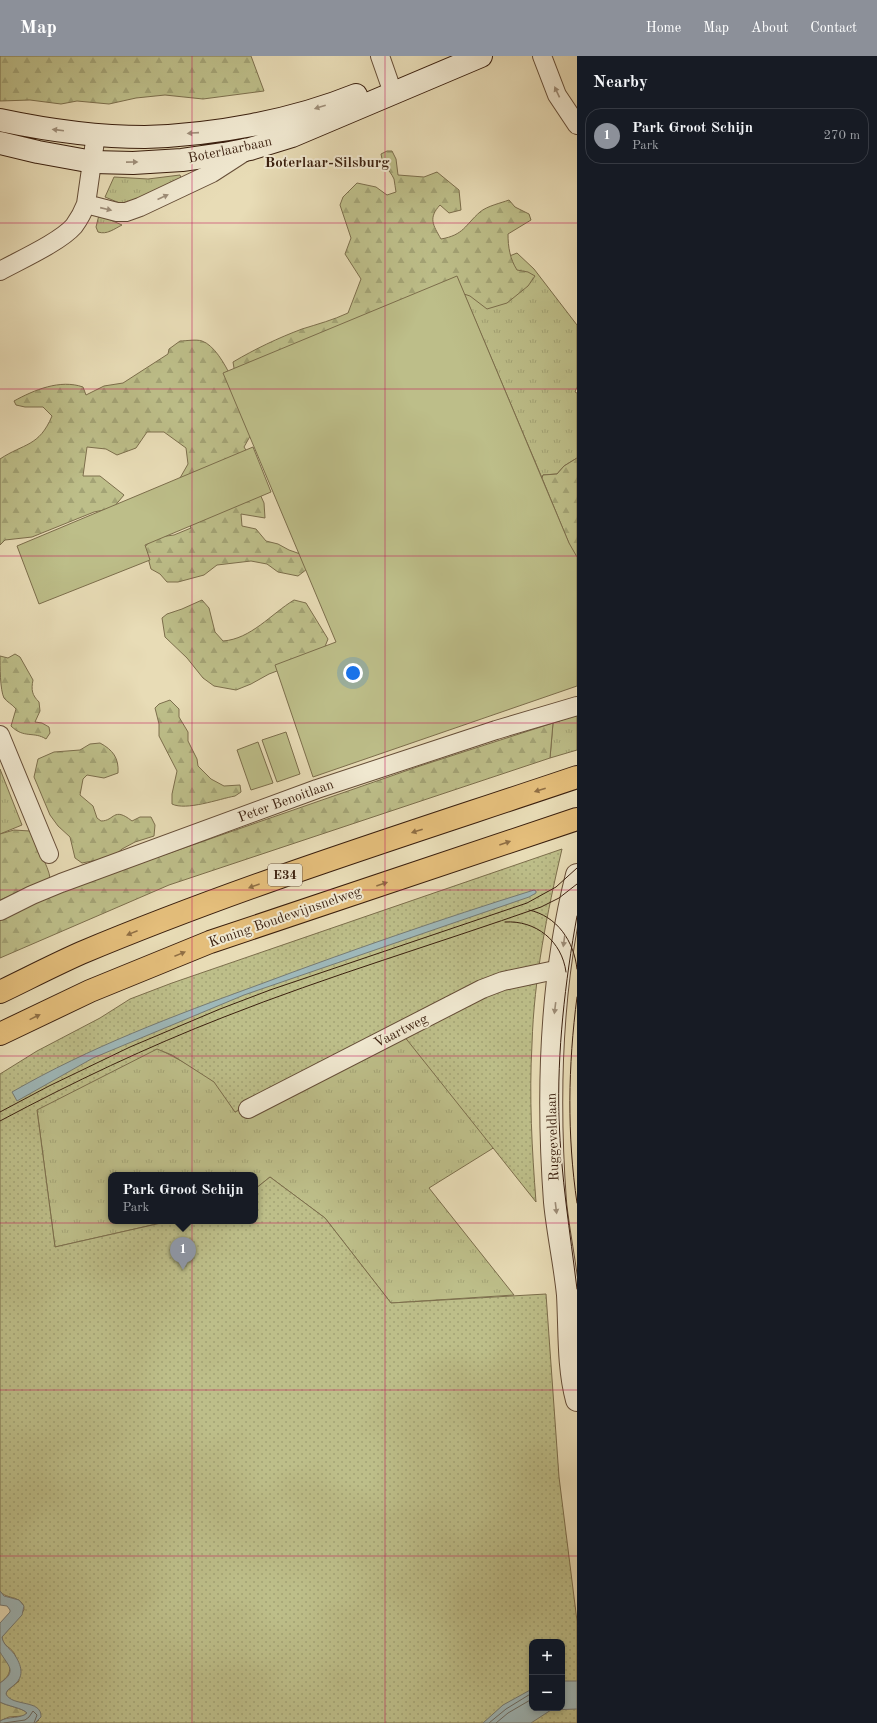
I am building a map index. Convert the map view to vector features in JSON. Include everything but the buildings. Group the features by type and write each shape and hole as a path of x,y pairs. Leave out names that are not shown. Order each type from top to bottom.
{"highway":[{"name":"E34","path":"0,992 80,954 193,908 315,865 577,778"},
{"name":"Koning Boudewijnsnelweg","path":"0,1034 90,990 210,942 568,822"}],"main road":[{"name":"Boterlaarbaan","path":"0,143 38,152 93,162 133,163 182,160 224,154 292,136 391,87 447,56"},
{"name":"Boterlaarbaan","path":"0,120 30,126 96,134 145,136 214,131 287,117 345,99 391,87 480,56"},
{"name":"Ruggeveldlaan","path":"577,875 565,934 553,1030 550,1122 555,1203 568,1295 569,1342 577,1400"}],"street":[{"path":"380,56 391,87"},
{"path":"542,56 557,95 577,125"},
{"path":"0,272 63,236 74,226 86,204 96,134"},
{"path":"86,204 117,212 126,212 140,207 212,173 250,148"},
{"name":"Peter Benoitlaan","path":"0,911 54,886 311,791 496,730 577,706"},
{"path":"0,735 48,854"},
{"name":"Vaartweg","path":"248,1109 482,989 503,981 560,969"}],"green space":[{"path":"0,56 251,56 264,91 203,99 165,95 136,98 109,104 77,101 61,104 30,100 0,101"},
{"path":"387,151 392,151 396,159 398,175 424,177 437,172 459,190 461,210 449,213 440,205 434,214 434,226 441,239 455,235 464,229 483,210 490,206 509,200 515,207 529,214 531,220 508,234 508,244 511,257 517,270 528,272 535,276 528,286 507,303 487,309 470,296 446,288 235,374 233,362 293,332 348,313 361,279 345,254 351,238 340,205 343,197 357,183 376,187 387,195 396,192 394,179 382,159 381,154"},
{"path":"180,175 182,181 137,201 122,204 105,197 114,177 148,179"},
{"path":"99,215 122,225 107,232 98,232 96,227"},
{"path":"517,253 534,269 577,325 577,387 575,392 577,393 577,458 564,466 557,474 543,475 542,478 457,277"},
{"path":"457,276 569,543 577,557 577,686 313,777 275,665 336,642 223,373"},
{"path":"200,340 210,346 218,355 233,380 253,431 244,447 253,461 259,492 264,503 265,518 241,514 242,526 256,529 266,541 278,544 306,556 311,566 298,576 278,572 267,564 251,561 217,565 204,575 178,582 167,582 160,574 151,569 145,547 152,538 174,535 191,528 176,485 188,464 186,448 164,432 147,432 136,448 117,455 106,449 87,447 83,476 100,476 124,495 113,508 94,512 32,537 5,540 0,545 0,459 36,439 42,434 52,416 43,407 25,407 16,405 14,401 30,393 56,385 65,384 83,387 86,395 104,386 123,383 168,354 169,349 180,341"},
{"path":"253,447 271,492 145,545 150,560 39,604 17,546"},
{"path":"577,458 577,563 542,478 543,475 557,474 564,466"},
{"path":"202,600 209,608 215,632 223,641 243,636 252,631 294,600 306,603 328,639 322,654 269,674 251,684 236,690 214,686 203,678 187,658 165,637 162,618 167,614"},
{"path":"15,654 20,657 33,680 33,692 39,702 40,711 35,722 42,723 49,727 50,733 46,739 37,735 25,734 11,726 16,709 4,698 0,678 0,656 8,658"},
{"path":"170,700 179,709 179,717 188,732 188,741 197,759 198,766 211,779 224,786 240,785 241,792 235,796 203,804 178,806 172,804 172,794 177,771 159,736 159,724 155,708 159,704"},
{"path":"577,715 577,750 550,758 553,723"},
{"path":"553,723 550,758 169,885 0,958 0,919 37,899 420,766"},
{"path":"286,732 300,774 277,782 262,740"},
{"path":"258,742 273,783 251,790 237,750"},
{"path":"100,743 114,755 118,773 104,778 87,775 83,779 80,795 93,806 97,818 101,821 118,814 132,821 140,817 151,817 155,825 154,836 135,842 122,849 113,857 82,863 75,858 70,837 58,826 50,815 34,777 38,759 54,752 80,750 90,744"},
{"path":"0,769 22,825 0,834"},
{"path":"14,830 30,831 45,861 50,878 0,900 0,834"},
{"path":"562,849 542,946 533,1019 531,1104 536,1202 396,1026 235,1112 214,1082 172,1055 157,1049 37,1110 55,1247 157,1224 258,1224 258,1187 270,1177 325,1218 391,1303 546,1294 559,1477 577,1621 577,1723 35,1723 39,1720 7,1697 7,1691 19,1681 17,1661 14,1652 4,1643 2,1637 24,1610 21,1602 6,1596 0,1591 0,1074 37,1051 100,1018 130,999 172,983"},
{"path":"396,1026 511,1137 429,1188 514,1295 391,1303 325,1218 270,1177 258,1187 258,1172 108,1172 108,1224 157,1224 55,1247 37,1110 0,1101 131,1034 183,1062 213,1081 222,1091 235,1112"},
{"path":"0,1651 7,1659 10,1668 8,1676 0,1683"},
{"path":"0,1702 27,1713 23,1716 9,1717 0,1721"}],"water":[{"path":"534,890 536,893 529,897 244,995 93,1058 17,1101 12,1092 71,1061 132,1033 195,1008 292,972 464,912"},
{"path":"0,1591 4,1596 19,1600 24,1606 22,1615 2,1637 4,1643 16,1657 21,1668 21,1675 19,1679 6,1694 14,1701 32,1705 40,1711 41,1717 35,1723 0,1723 3,1719 21,1716 27,1713 0,1702 0,1683 9,1675 10,1668 0,1652 0,1623 10,1612 10,1610 7,1606 0,1605"},
{"path":"565,1681 577,1681 577,1709 565,1709"},
{"path":"529,1691 529,1711 549,1711 531,1723 483,1723 503,1705"}],"tram line":[{"path":"0,1112 49,1086 130,1047 220,1009 270,990 527,903 556,887 577,868"},
{"path":"0,1121 110,1066 195,1028 342,974 541,907 559,898 577,884"},
{"path":"529,910 548,918 562,931 572,949 577,969"},
{"path":"577,916 569,966 559,1068 559,1119 562,1162 577,1289"},
{"path":"505,922 516,922 527,925 546,935 559,951 564,961 566,972"},
{"path":"577,997 570,1075 570,1126 577,1203"}],"place":[{"name":"Park Groot Schijn","path":"183,1270"}],"district":[{"name":"Boterlaar-Silsburg","path":"327,163"}]}
